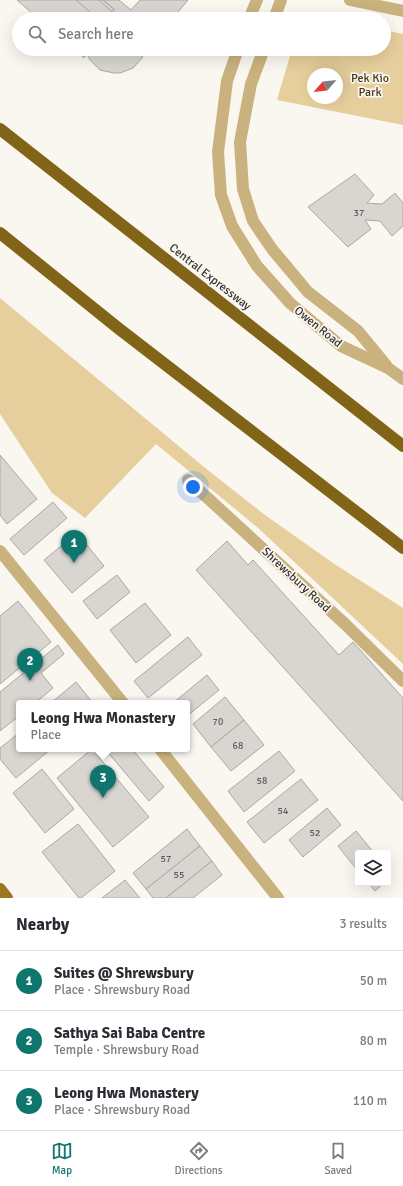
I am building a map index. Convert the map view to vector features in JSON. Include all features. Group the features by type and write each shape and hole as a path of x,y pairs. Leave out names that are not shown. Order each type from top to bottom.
{"highway":[{"name":"Central Expressway","path":"0,129 403,446"},
{"path":"0,233 118,328 403,548"}],"main road":[{"path":"0,889 7,898"}],"street":[{"path":"252,12 256,0"},
{"path":"277,12 281,0"},
{"path":"350,0 403,11"},
{"name":"Owen Road","path":"236,56 227,81 218,152 221,195 232,226 257,266 290,304 341,346 388,368"},
{"name":"Owen Road","path":"261,56 251,84 240,142 243,189 253,220 272,249 308,292 358,331 388,368"},
{"path":"388,368 403,379"},
{"name":"Shrewsbury Road","path":"188,480 344,624 403,681"},
{"path":"0,551 121,700"},
{"path":"162,752 278,898"}],"green space":[{"name":"Pek Kio Park","path":"391,31 403,34 403,125 277,100 290,56 391,56"},
{"path":"0,298 204,467 265,515 333,563 403,608 403,664 257,527 156,444 85,518 52,493 0,414"}],"building":[{"path":"17,0 103,0 114,9 112,12 31,12"},
{"path":"76,0 99,0 112,12 90,12"},
{"path":"103,0 119,0 131,10 140,0 188,0 178,12 112,12 114,9"},
{"path":"88,56 143,56 133,68 120,73 100,70"},
{"path":"355,174 374,195 367,203 382,204 395,193 403,203 403,226 392,236 380,221 365,220 371,229 348,247 308,207"},
{"path":"0,455 37,499 7,524 0,515"},
{"path":"53,502 67,518 24,555 10,539"},
{"path":"77,533 104,566 72,593 44,560"},
{"path":"227,541 248,565 253,560 339,655 353,642 403,698 403,801 196,570"},
{"path":"117,575 130,592 97,619 83,601"},
{"path":"18,601 51,642 0,684 0,616"},
{"path":"145,603 171,635 136,663 110,630"},
{"path":"188,637 202,655 148,698 134,681"},
{"path":"58,645 64,654 41,673 53,688 39,700 16,700 16,718 0,731 0,692"},
{"path":"207,675 219,690 190,714 190,700 177,700"},
{"path":"76,682 91,700 55,700"},
{"path":"225,697 244,720 211,747 193,724"},
{"path":"244,720 264,745 231,771 211,747"},
{"path":"16,735 16,752 47,752 16,778 0,759 0,748"},
{"path":"279,751 295,771 244,812 228,791"},
{"path":"88,752 95,752 149,817 113,847 57,778"},
{"path":"108,752 135,752 164,787 149,801"},
{"path":"42,769 74,809 45,833 13,793"},
{"path":"301,779 318,800 264,843 247,822"},
{"path":"327,808 341,825 303,857 289,840"},
{"path":"78,824 115,871 81,898 79,898 42,852"},
{"path":"187,829 200,846 146,889 133,873"},
{"path":"356,831 372,850 355,850 355,867 338,846"},
{"path":"200,846 212,861 166,898 153,898 146,889"},
{"path":"212,861 222,875 193,898 166,898"},
{"path":"125,880 140,898 102,898"},
{"path":"371,886 381,886 375,891"}],"place":[{"name":"Suites @ Shrewsbury","path":"74,563"},
{"name":"Sathya Sai Baba Centre","path":"30,681"},
{"name":"Leong Hwa Monastery","path":"103,798"}]}
